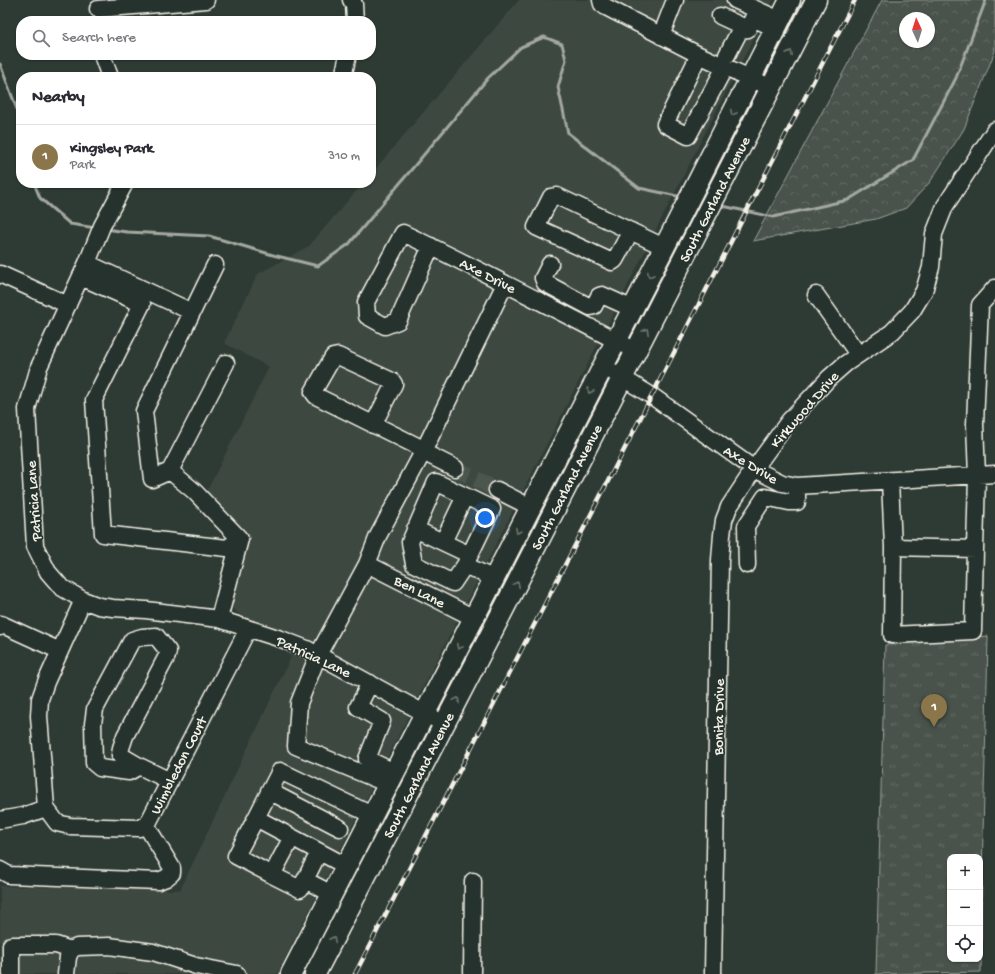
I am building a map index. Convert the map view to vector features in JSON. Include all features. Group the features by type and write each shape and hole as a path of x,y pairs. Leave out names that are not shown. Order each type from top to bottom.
{"main road":[{"name":"South Garland Avenue","path":"291,974 602,366 690,198 790,0"},
{"name":"South Garland Avenue","path":"315,974 816,0"}],"street":[{"path":"98,10 206,0"},
{"path":"351,0 354,4 355,16"},
{"path":"601,0 602,4 606,7 661,36 699,55 726,61 751,78 772,88"},
{"path":"661,36 675,0"},
{"path":"735,0 778,25"},
{"path":"720,16 748,29"},
{"path":"748,29 753,18 778,25"},
{"path":"699,55 665,124 688,136 740,30 748,29"},
{"path":"104,60 108,72"},
{"path":"344,72 347,60"},
{"name":"Kirkwood Drive","path":"754,469 790,421 829,378 858,354 892,332 912,311 924,291 931,267 934,234 945,206 995,130"},
{"name":"Patricia Lane","path":"122,188 100,231 84,270 39,367 28,409 35,546 48,572 62,587 83,600 99,606 219,619 281,639 318,655 444,724"},
{"path":"631,231 615,260 612,262 536,227 551,197 557,196 631,231 664,247"},
{"name":"Axe Drive","path":"431,246 398,321 385,326 367,316 366,302 403,233 431,246 636,351"},
{"path":"550,264 543,278 544,283 590,307 594,306 599,296 602,295 633,309"},
{"path":"215,265 144,411 152,479 170,471 226,363"},
{"path":"84,270 192,312"},
{"path":"84,270 142,304 94,400 104,534 227,548 240,539"},
{"path":"0,274 68,305"},
{"path":"391,778 296,746 299,703 318,655 367,564 378,536 423,452 505,284"},
{"path":"890,481 892,635 973,631 977,476 975,424 980,305 995,288"},
{"path":"816,295 858,354"},
{"path":"373,425 394,384 392,381 338,356 333,357 313,392 316,396 373,425 417,446 423,452 455,468"},
{"name":"Axe Drive","path":"602,366 652,396 754,469 782,483 797,486 995,474"},
{"name":"Bonita Drive","path":"713,974 722,535 724,520 729,507 754,469"},
{"path":"170,471 194,491 240,539"},
{"path":"436,482 465,496 492,509 454,583 414,564 410,542 436,482"},
{"path":"747,565 746,526 765,497 796,502 797,486"},
{"path":"497,490 530,507"},
{"path":"443,542 465,496"},
{"path":"415,529 443,542 494,579"},
{"path":"219,619 240,539"},
{"path":"892,547 975,549"},
{"name":"Ben Lane","path":"367,564 474,618"},
{"path":"0,820 24,816 46,808 39,716 40,699 83,600"},
{"path":"154,636 164,612"},
{"path":"0,627 1,624 60,651"},
{"name":"Wimbledon Court","path":"46,808 57,823 70,826 139,828 148,825 248,629"},
{"path":"139,766 129,772 100,768 94,763 93,724 95,709 132,640 142,637 156,636 168,651 167,656 125,736 120,755 170,781"},
{"path":"370,683 358,707 382,721 367,759 391,778"},
{"path":"319,852 300,889 236,856 280,771 372,815"},
{"path":"269,791 340,828"},
{"path":"256,818 346,866"},
{"path":"0,870 9,875 158,881 172,874 172,868 146,825"},
{"path":"272,875 292,837"},
{"path":"305,880 332,894"},
{"path":"472,974 473,881"},
{"path":"11,974 11,946 56,945 71,950 77,948 109,946 153,952 196,966 237,974"},
{"path":"66,974 68,957 71,950"}],"shaded area":[{"path":"519,0 773,0 277,974 0,974 0,886 180,890 291,657 231,607 250,537 206,493 269,367 224,343 258,274 309,246 359,188 376,188 376,168"}],"green space":[{"path":"882,0 995,0 995,51 964,129 930,182 906,208 876,219 753,241"},
{"path":"988,636 983,854 947,854 947,962 981,962 981,972 876,974 885,645"}],"waterway":[{"path":"718,205 773,217 848,200 913,160 956,78 986,0"},
{"path":"105,229 127,232 209,236 273,255 318,266 349,244 488,78 521,47 544,37 562,44 566,60 558,87 568,133 639,188 682,197"},
{"path":"0,64 16,107"},
{"path":"36,188 40,198 70,224 96,228"}],"tunnel":[{"path":"455,468 497,490"}],"railway":[{"path":"355,974 855,0"}],"place":[{"name":"Kingsley Park","path":"934,727"}]}
